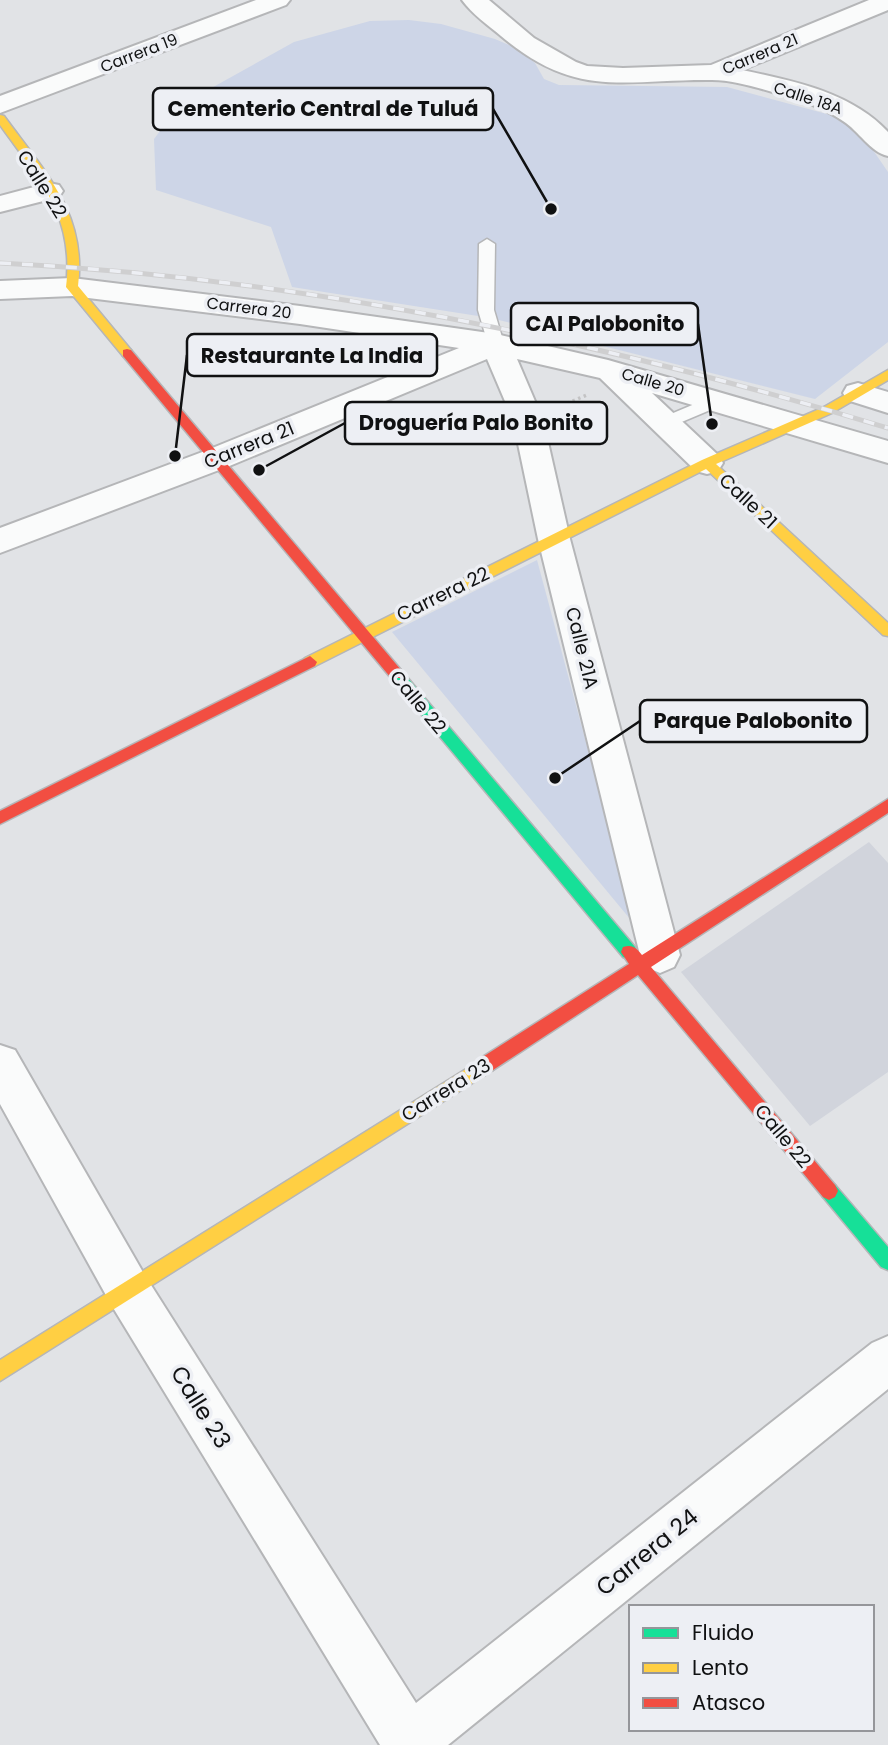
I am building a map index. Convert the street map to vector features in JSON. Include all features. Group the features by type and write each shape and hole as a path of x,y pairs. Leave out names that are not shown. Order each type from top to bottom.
{"street":[{"name":"Carrera 21","path":"474,0 525,43 567,68 583,73 624,76 715,72 888,1"},
{"name":"Carrera 19","path":"0,106 271,1"},
{"name":"Calle 18A","path":"715,72 830,102 866,122 888,148"},
{"name":"Calle 22","path":"0,118 49,191 72,235 75,265 72,287 362,635 651,961 888,1261"},
{"path":"0,204 49,191"},
{"name":"Carrera 20","path":"0,290 72,287 300,315 496,344"},
{"name":"Carrera 21","path":"0,541 216,459 496,344"},
{"name":"Calle 20","path":"496,344 716,401 888,452"},
{"name":"Calle 21A","path":"496,344 528,420 651,961"},
{"name":"Carrera 22","path":"0,818 707,463 797,425 888,374"},
{"name":"Calle 21","path":"614,375 888,631"},
{"path":"858,393 888,403"},
{"name":"Carrera 23","path":"0,1371 651,961 888,805"},
{"name":"Calle 23","path":"0,1064 128,1290 409,1744"},
{"name":"Carrera 24","path":"409,1744 888,1359"}],"lane":[{"path":"487,244 486,310 496,344"},
{"path":"665,423 716,401"}],"path":[{"path":"528,420 614,375"}],"shaded area":[{"path":"409,20 441,24 495,39 518,49 535,63 544,79 559,85 727,87 853,121 888,172 888,342 815,399 491,318 292,287 271,227 156,190 154,139 179,106 294,42 370,21"},
{"path":"537,560 635,925 392,632"},
{"path":"869,842 888,863 888,1072 810,1126 681,972"}],"railway":[{"path":"0,263 226,283 449,318 670,367 888,428"}],"traffic: fast":[{"path":"396,674 629,952"},
{"path":"829,1191 888,1261"}],"traffic: slow":[{"path":"0,118 52,190 67,222 74,250 72,287 127,353"},
{"path":"310,662 707,463 828,410 888,374"},
{"path":"707,463 888,631"},
{"path":"0,1371 487,1064"}],"traffic: jam":[{"path":"127,353 396,674"},
{"path":"0,818 310,662"},
{"path":"487,1064 888,805"},
{"path":"629,952 829,1191"}],"place":[{"name":"Cementerio Central de Tuluá","path":"551,209"},
{"name":"CAI Palobonito","path":"712,424"},
{"name":"Restaurante La India","path":"175,456"},
{"name":"Droguería Palo Bonito","path":"259,470"},
{"name":"Parque Palobonito","path":"555,778"}]}
